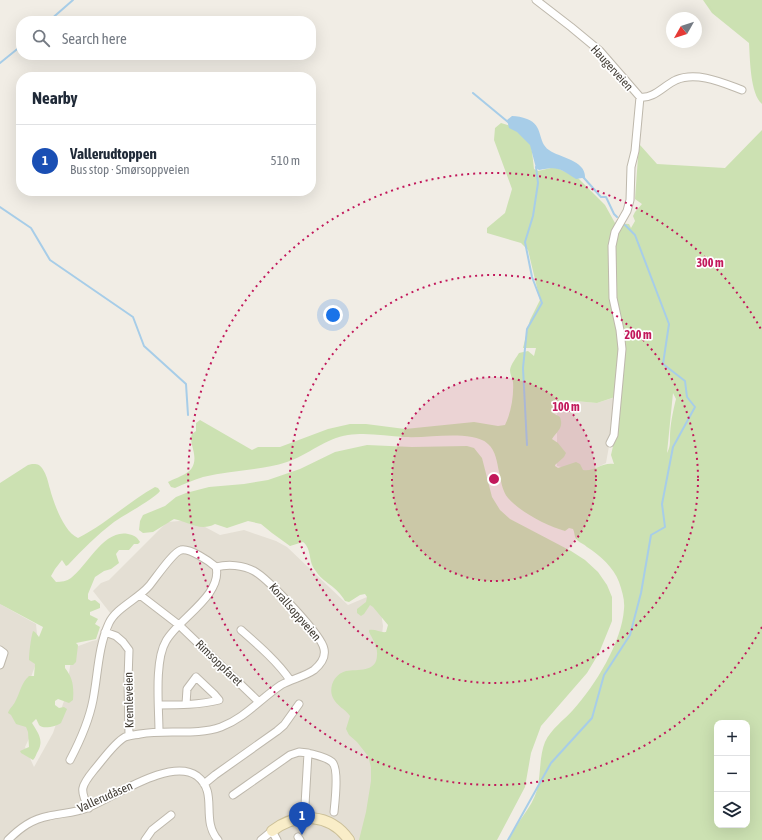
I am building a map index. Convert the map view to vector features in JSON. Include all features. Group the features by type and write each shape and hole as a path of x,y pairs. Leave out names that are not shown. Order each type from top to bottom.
{"street":[{"name":"Haugerveien","path":"536,0 600,51 640,97 646,98 677,80 691,77 718,81 742,90"},
{"path":"610,443 614,435 622,349 620,330 612,298 612,246 615,232 627,211 630,200 631,167 635,151 640,97"},
{"path":"70,760 78,745 89,716 93,699 99,653 105,632 114,615 140,595 159,574 173,555 179,550 185,550 206,559 216,567 215,581 204,600 179,625 166,641 162,649 159,674 159,732"},
{"name":"Korallsoppveien","path":"129,736 159,732 220,728 239,718 275,689 290,680 307,674 322,661 324,657 324,648 319,638 273,587 259,574 249,568 238,566 216,567"},
{"name":"Rimsoppfaret","path":"140,595 179,625 259,702"},
{"path":"241,630 271,658 290,680"},
{"name":"Kremleveien","path":"88,808 82,793 83,785 108,754 122,740 129,736 129,650 126,644 120,639 105,632"},
{"path":"0,650 4,653 0,665"},
{"path":"159,705 199,704 219,700 196,677 187,689 186,704"},
{"path":"218,840 213,834 210,826 209,796 204,784 214,775 277,731 284,725 299,704"},
{"path":"233,795 290,755 299,752 308,753 330,760 334,764 334,812"},
{"path":"305,818 308,753"},
{"name":"Vallerudåsen","path":"8,840 25,825 34,820 88,808 132,785 170,772 190,772 204,784"},
{"path":"145,840 152,830 171,815"},
{"path":"261,840 275,836 287,821 305,818 329,822 341,830 349,840"}],"shaded area":[{"path":"616,397 606,463 586,473 557,466 557,407 564,400 597,403"},
{"path":"192,520 220,535 244,530 276,541 287,547 348,605 367,597 381,612 383,626 379,659 377,752 370,840 0,840 0,604 36,624 39,655 19,710 33,730 25,747 34,767 53,733 65,698 73,648 97,640 104,623 111,614 93,591 101,583 109,580 167,522"}],"green space":[{"path":"703,0 762,0 762,104 758,99 753,84 750,66 749,43 712,13"},
{"path":"501,123 514,127 531,143 534,169 538,171 555,167 578,178 605,205 615,223 629,224 631,228 635,221 633,216 642,204 635,199 640,145 657,164 725,168 762,130 762,840 509,840 535,797 545,742 554,729 573,710 590,689 613,649 622,622 624,602 619,582 614,572 602,558 575,538 573,529 569,528 565,531 550,526 519,508 508,498 503,489 497,461 491,447 485,441 474,437 455,435 398,437 355,434 332,440 295,459 276,465 203,477 175,488 171,487 168,482 185,474 192,467 194,457 191,436 196,431 196,423 200,420 252,450 258,447 280,447 328,429 350,424 366,424 405,429 474,422 498,426 505,425 509,415 513,387 510,370 512,363 519,353 528,351 534,356 536,348 523,348 530,320 540,300 528,250 521,243 487,233 487,228 505,213 512,189 494,140 495,128","holes":["673,393 676,399 671,423 670,446 667,453","615,397 616,433 611,455 614,464 606,464 591,470 583,470 580,464 576,462 558,468 555,466 566,453 558,443 552,439 561,427 560,417 553,413 557,407 564,400 597,403"]},
{"path":"367,445 412,447 467,446 474,448 482,458 492,497 500,510 510,519 585,560 598,572 607,585 612,597 612,621 599,653 587,673 541,726 531,753 525,787 497,840 359,840 366,812 371,781 371,767 368,756 357,742 349,735 346,729 350,716 335,701 331,690 333,682 338,675 346,671 366,669 374,665 376,661 377,649 369,630 386,632 388,625 370,605 361,616 357,613 357,609 366,602 367,597 365,594 360,595 349,602 345,601 342,596 315,570 311,563 308,548 303,542 290,546 261,524 248,521 227,528 215,524 199,527 174,519 153,532 143,533 139,530 140,521 143,515 165,506 176,497 186,493 209,487 268,480 300,469 335,452"},
{"path":"32,464 39,465 44,471 60,517 68,530 78,538 155,487 160,491 152,498 108,527 68,565 66,566 62,560 51,576 56,582 69,579 96,550 111,537 119,534 128,534 132,535 140,542 138,544 134,544 129,550 119,550 116,554 119,563 95,577 88,594 88,599 91,601 95,600 100,604 100,608 90,612 90,615 98,619 95,624 100,627 96,639 76,643 78,645 76,662 73,665 65,665 72,683 73,700 69,703 58,699 55,701 55,705 59,708 64,707 67,709 61,723 44,727 39,725 36,719 32,723 40,737 40,747 33,760 20,751 29,747 28,732 26,727 16,724 11,715 8,713 24,682 29,676 34,676 35,664 29,660 33,631 39,637 43,627 0,604 0,483"}],"water":[{"path":"512,116 527,119 536,125 545,147 554,153 572,160 582,168 585,179 576,179 555,168 539,170 536,168 530,145 517,132 509,128 507,120"}],"waterway":[{"path":"55,16 73,0"},
{"path":"0,63 16,50"},
{"path":"473,93 508,122"},
{"path":"527,445 523,368 527,329 542,303 532,277 525,242 533,216 538,183 536,167"},
{"path":"584,178 601,197 606,197 617,217"},
{"path":"0,207 31,228 50,260 133,317 144,346 186,384 188,415"},
{"path":"508,840 551,763 592,718 604,675 630,635 641,593 651,535 665,527 662,504 673,447 695,407 687,397 685,381 663,364 669,324 635,235 625,225"}],"place":[{"name":"Vallerudtoppen","path":"302,835"}]}
